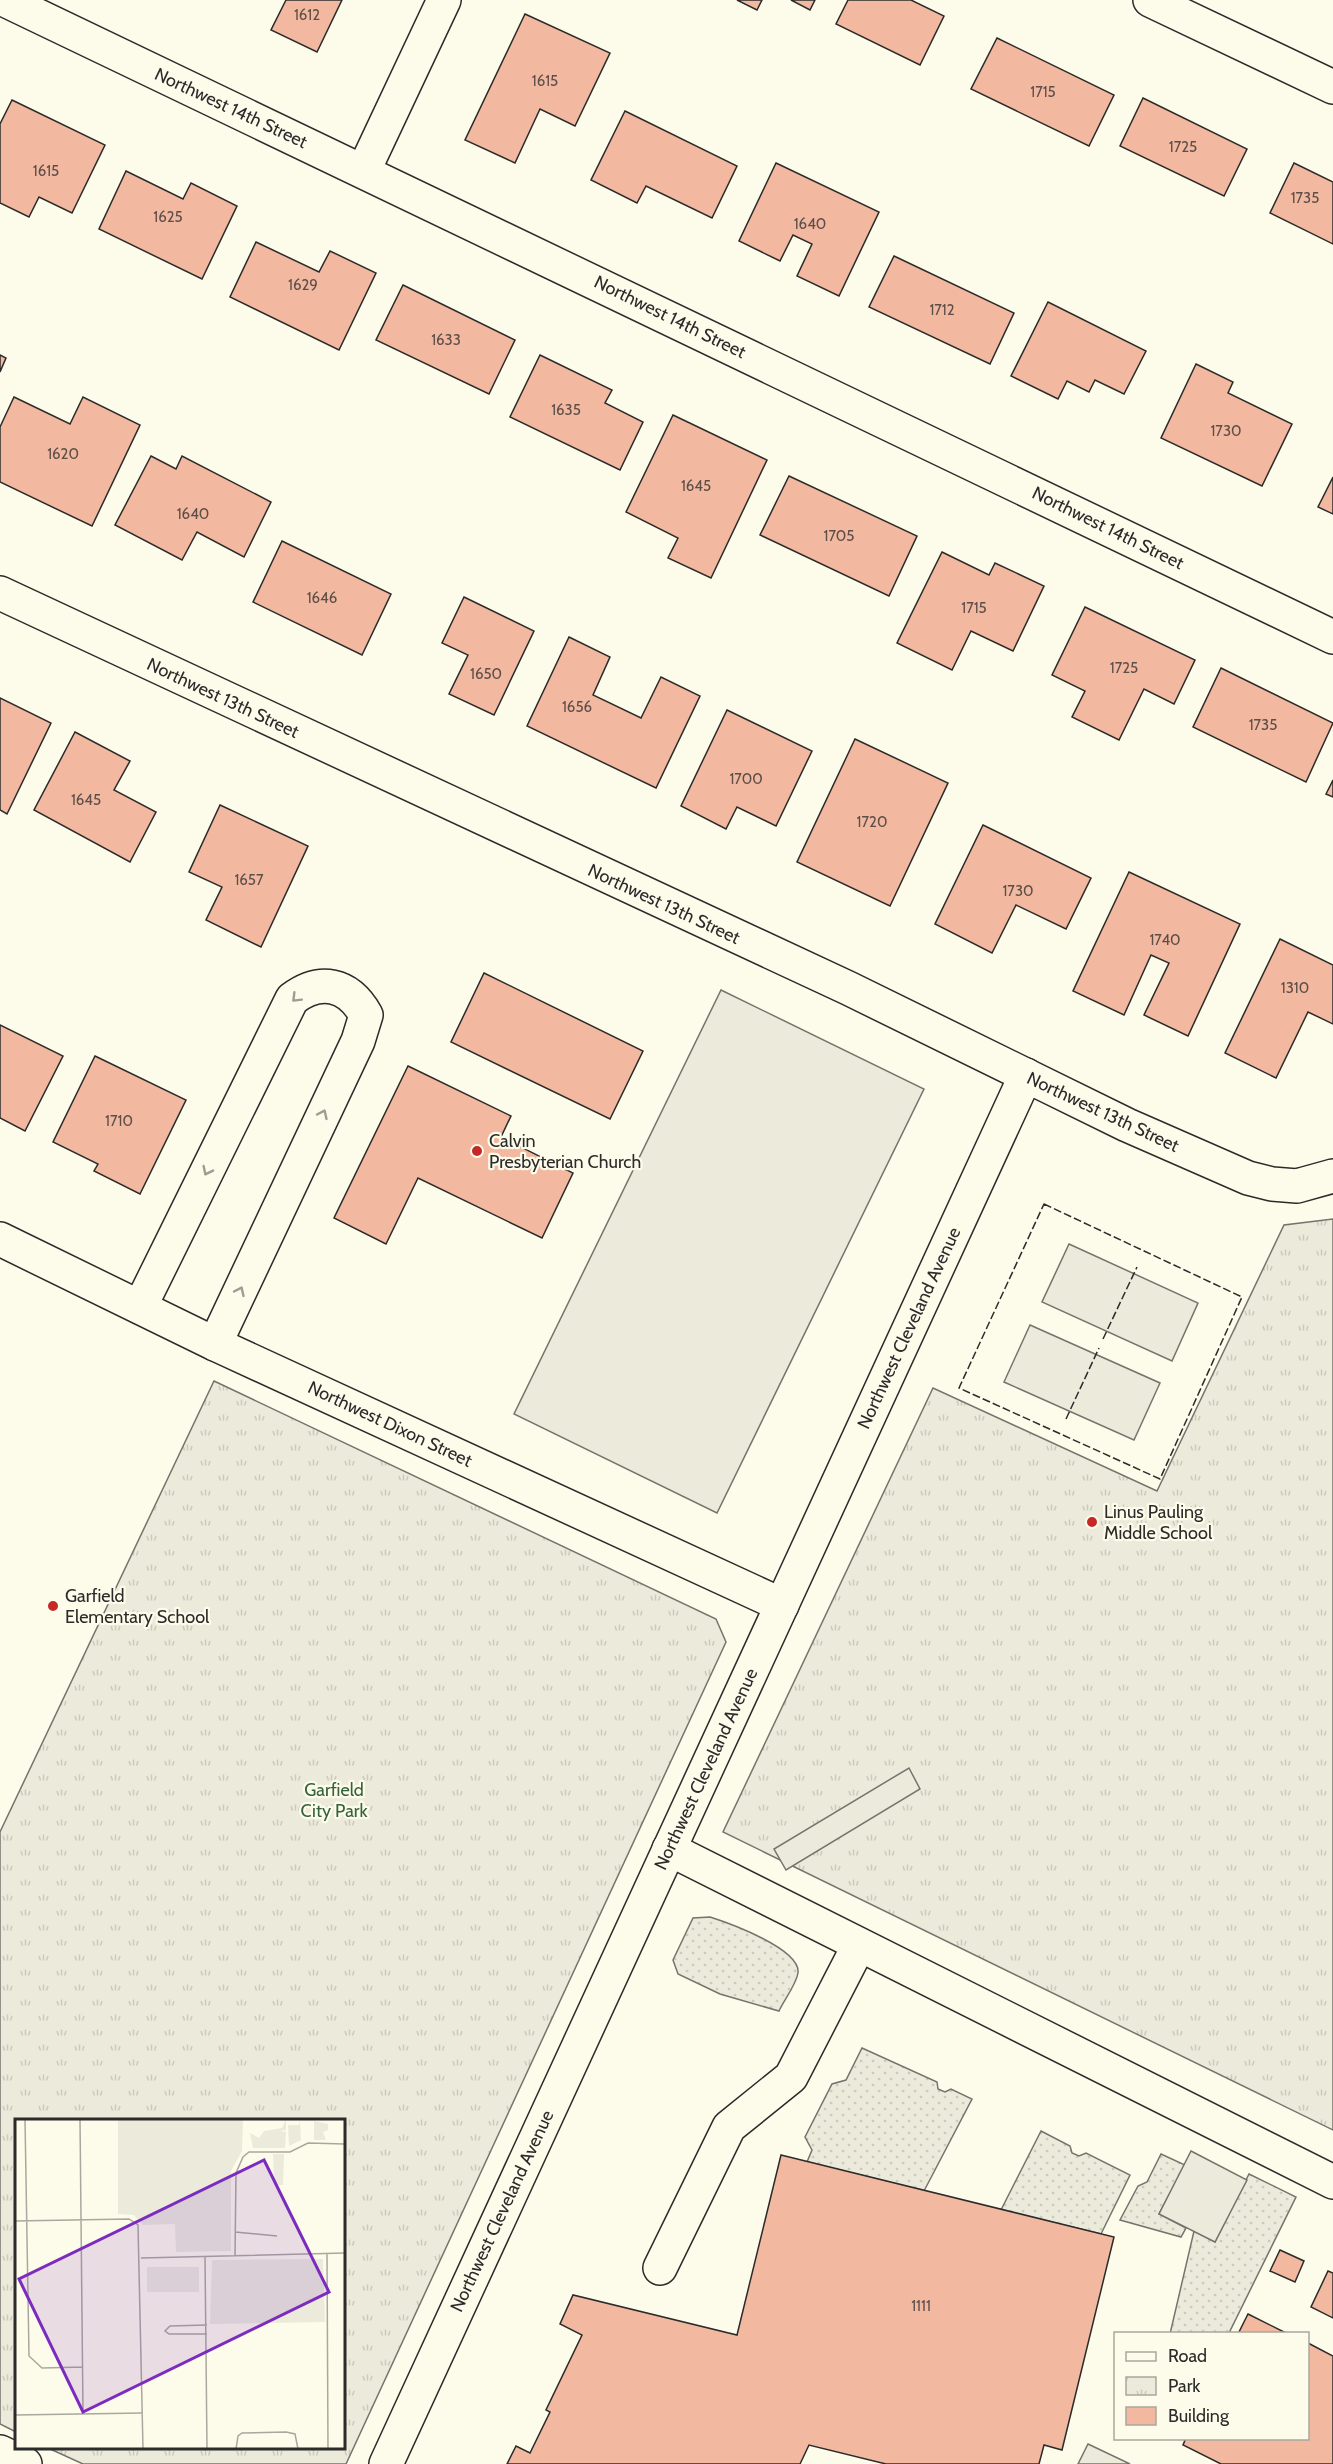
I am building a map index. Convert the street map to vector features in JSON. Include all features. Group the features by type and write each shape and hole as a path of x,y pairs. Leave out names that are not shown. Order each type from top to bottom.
{"street":[{"name":"Northwest 14th Street","path":"5,0 364,170 1333,637"},
{"path":"364,170 444,0"},
{"path":"1150,0 1333,87"},
{"name":"Northwest 13th Street","path":"0,593 848,988 1126,1125 1248,1178 1272,1184 1298,1186 1333,1176"},
{"path":"140,1307 292,999 305,989 320,985 334,987 358,1000 366,1015 358,1041 215,1344"},
{"name":"Northwest Cleveland Avenue","path":"386,2464 1026,1075"},
{"name":"Northwest Dixon Street","path":"0,1239 215,1344 782,1605"},
{"path":"669,1849 1333,2182"},
{"path":"660,2268 729,2127 791,2077 859,1945"},
{"path":"0,2452 25,2464"}],"green space":[{"path":"721,990 924,1089 717,1513 514,1414"},
{"path":"1333,1219 1333,2130 723,1832 933,1388 1157,1491 1284,1225"},
{"path":"1069,1244 1198,1303 1172,1361 1042,1302"},
{"path":"1030,1325 1160,1383 1134,1440 1004,1382"},
{"name":"Garfield City Park","path":"214,1381 716,1619 726,1642 346,2464 83,2464 50,2449 345,2449 345,2119 15,2119 15,2432 0,2424 0,1832"},
{"path":"909,1768 920,1789 786,1870 774,1849"},
{"path":"710,1917 762,1938 788,1955 796,1964 797,1978 779,2011 720,1994 678,1974 673,1960 693,1918"},
{"path":"862,2048 937,2082 938,2089 945,2092 951,2089 972,2099 924,2191 807,2162 812,2150 805,2137 832,2084 846,2080"},
{"path":"1041,2131 1070,2146 1072,2153 1079,2156 1086,2153 1130,2175 1101,2234 1001,2210"},
{"path":"1191,2151 1247,2180 1215,2242 1159,2214"},
{"path":"1161,2154 1185,2165 1159,2214 1186,2228 1181,2237 1120,2220 1138,2186 1147,2182"},
{"path":"1249,2174 1296,2197 1229,2332 1170,2332 1194,2231 1215,2242"},
{"path":"1088,2444 1130,2464 1078,2464"}],"building":[{"path":"286,0 342,0 317,52 271,30"},
{"path":"737,0 762,0 757,10"},
{"path":"791,0 815,0 810,10"},
{"path":"848,0 911,0 944,16 920,65 836,24"},
{"path":"525,14 610,53 575,126 540,109 515,163 465,140"},
{"path":"997,38 1114,95 1089,146 971,89"},
{"path":"1143,98 1247,149 1224,196 1120,146"},
{"path":"12,100 105,145 72,213 39,197 29,217 0,203 0,124"},
{"path":"625,111 737,166 712,218 646,186 637,203 591,180"},
{"path":"776,163 879,212 839,296 797,276 812,244 793,235 780,261 739,241"},
{"path":"1294,163 1333,182 1333,244 1270,213"},
{"path":"126,171 183,199 191,183 237,206 202,279 99,229"},
{"path":"256,242 319,272 330,251 376,273 339,350 230,297"},
{"path":"894,256 1014,313 990,364 869,307"},
{"path":"403,285 515,340 489,394 376,340"},
{"path":"1048,302 1146,351 1124,394 1095,380 1089,392 1067,381 1058,399 1011,376"},
{"path":"0,355 6,358 0,372"},
{"path":"540,355 612,390 605,403 643,422 620,470 510,417"},
{"path":"1196,364 1233,382 1228,393 1292,424 1262,486 1161,438"},
{"path":"14,397 70,424 83,397 140,425 92,526 0,482 0,427"},
{"path":"673,415 767,460 711,578 668,558 678,538 626,512"},
{"path":"151,456 176,469 182,456 271,502 244,557 197,532 182,560 115,525"},
{"path":"789,476 917,536 889,596 760,535"},
{"path":"1333,477 1333,514 1318,507"},
{"path":"282,541 391,594 362,655 253,602"},
{"path":"942,552 989,575 995,563 1044,586 1013,651 971,631 952,670 897,643"},
{"path":"464,597 534,631 494,715 449,694 468,655 442,643"},
{"path":"1085,607 1195,660 1174,704 1144,689 1119,740 1072,717 1085,691 1052,675"},
{"path":"569,637 610,657 593,695 641,718 661,677 700,696 656,788 527,726"},
{"path":"1221,668 1333,723 1306,782 1193,727"},
{"path":"0,698 51,723 7,814 0,810"},
{"path":"727,710 812,751 776,826 737,807 726,829 681,806"},
{"path":"75,732 130,761 114,790 156,812 130,862 34,810"},
{"path":"855,739 948,783 890,906 797,862"},
{"path":"1333,780 1333,797 1326,794"},
{"path":"220,805 308,846 261,947 206,920 222,887 189,872"},
{"path":"983,825 1091,878 1066,929 1016,905 992,953 935,924"},
{"path":"1129,872 1240,924 1188,1036 1144,1015 1169,963 1151,955 1124,1015 1073,991"},
{"path":"1280,939 1333,965 1333,1024 1308,1012 1276,1078 1225,1053"},
{"path":"484,973 643,1051 610,1119 451,1042"},
{"path":"0,1025 63,1056 25,1131 0,1118"},
{"path":"95,1056 186,1100 140,1194 94,1171 98,1164 53,1142"},
{"path":"408,1066 511,1116 501,1137 573,1173 542,1238 418,1178 386,1244 334,1218"},
{"path":"781,2155 1114,2237 1062,2450 1044,2445 1039,2464 886,2464 809,2445 800,2464 507,2464 516,2446 530,2453 550,2412 546,2410 582,2335 560,2324 573,2295 737,2335"},
{"path":"1280,2250 1304,2261 1295,2282 1270,2271"},
{"path":"1328,2271 1333,2273 1333,2318 1311,2307"},
{"path":"1248,2314 1284,2332 1239,2332"},
{"path":"1309,2344 1333,2356 1333,2464 1221,2464 1183,2445 1185,2440 1309,2440"}],"fence":[{"path":"1044,1204 1242,1297 1160,1479 959,1388 1044,1204"},
{"path":"1103,1339 1137,1267"},
{"path":"1066,1419 1099,1348"}],"place":[{"name":"Calvin Presbyterian Church","path":"477,1151"},
{"name":"Linus Pauling Middle School","path":"1092,1522"},
{"name":"Garfield Elementary School","path":"53,1606"}]}
